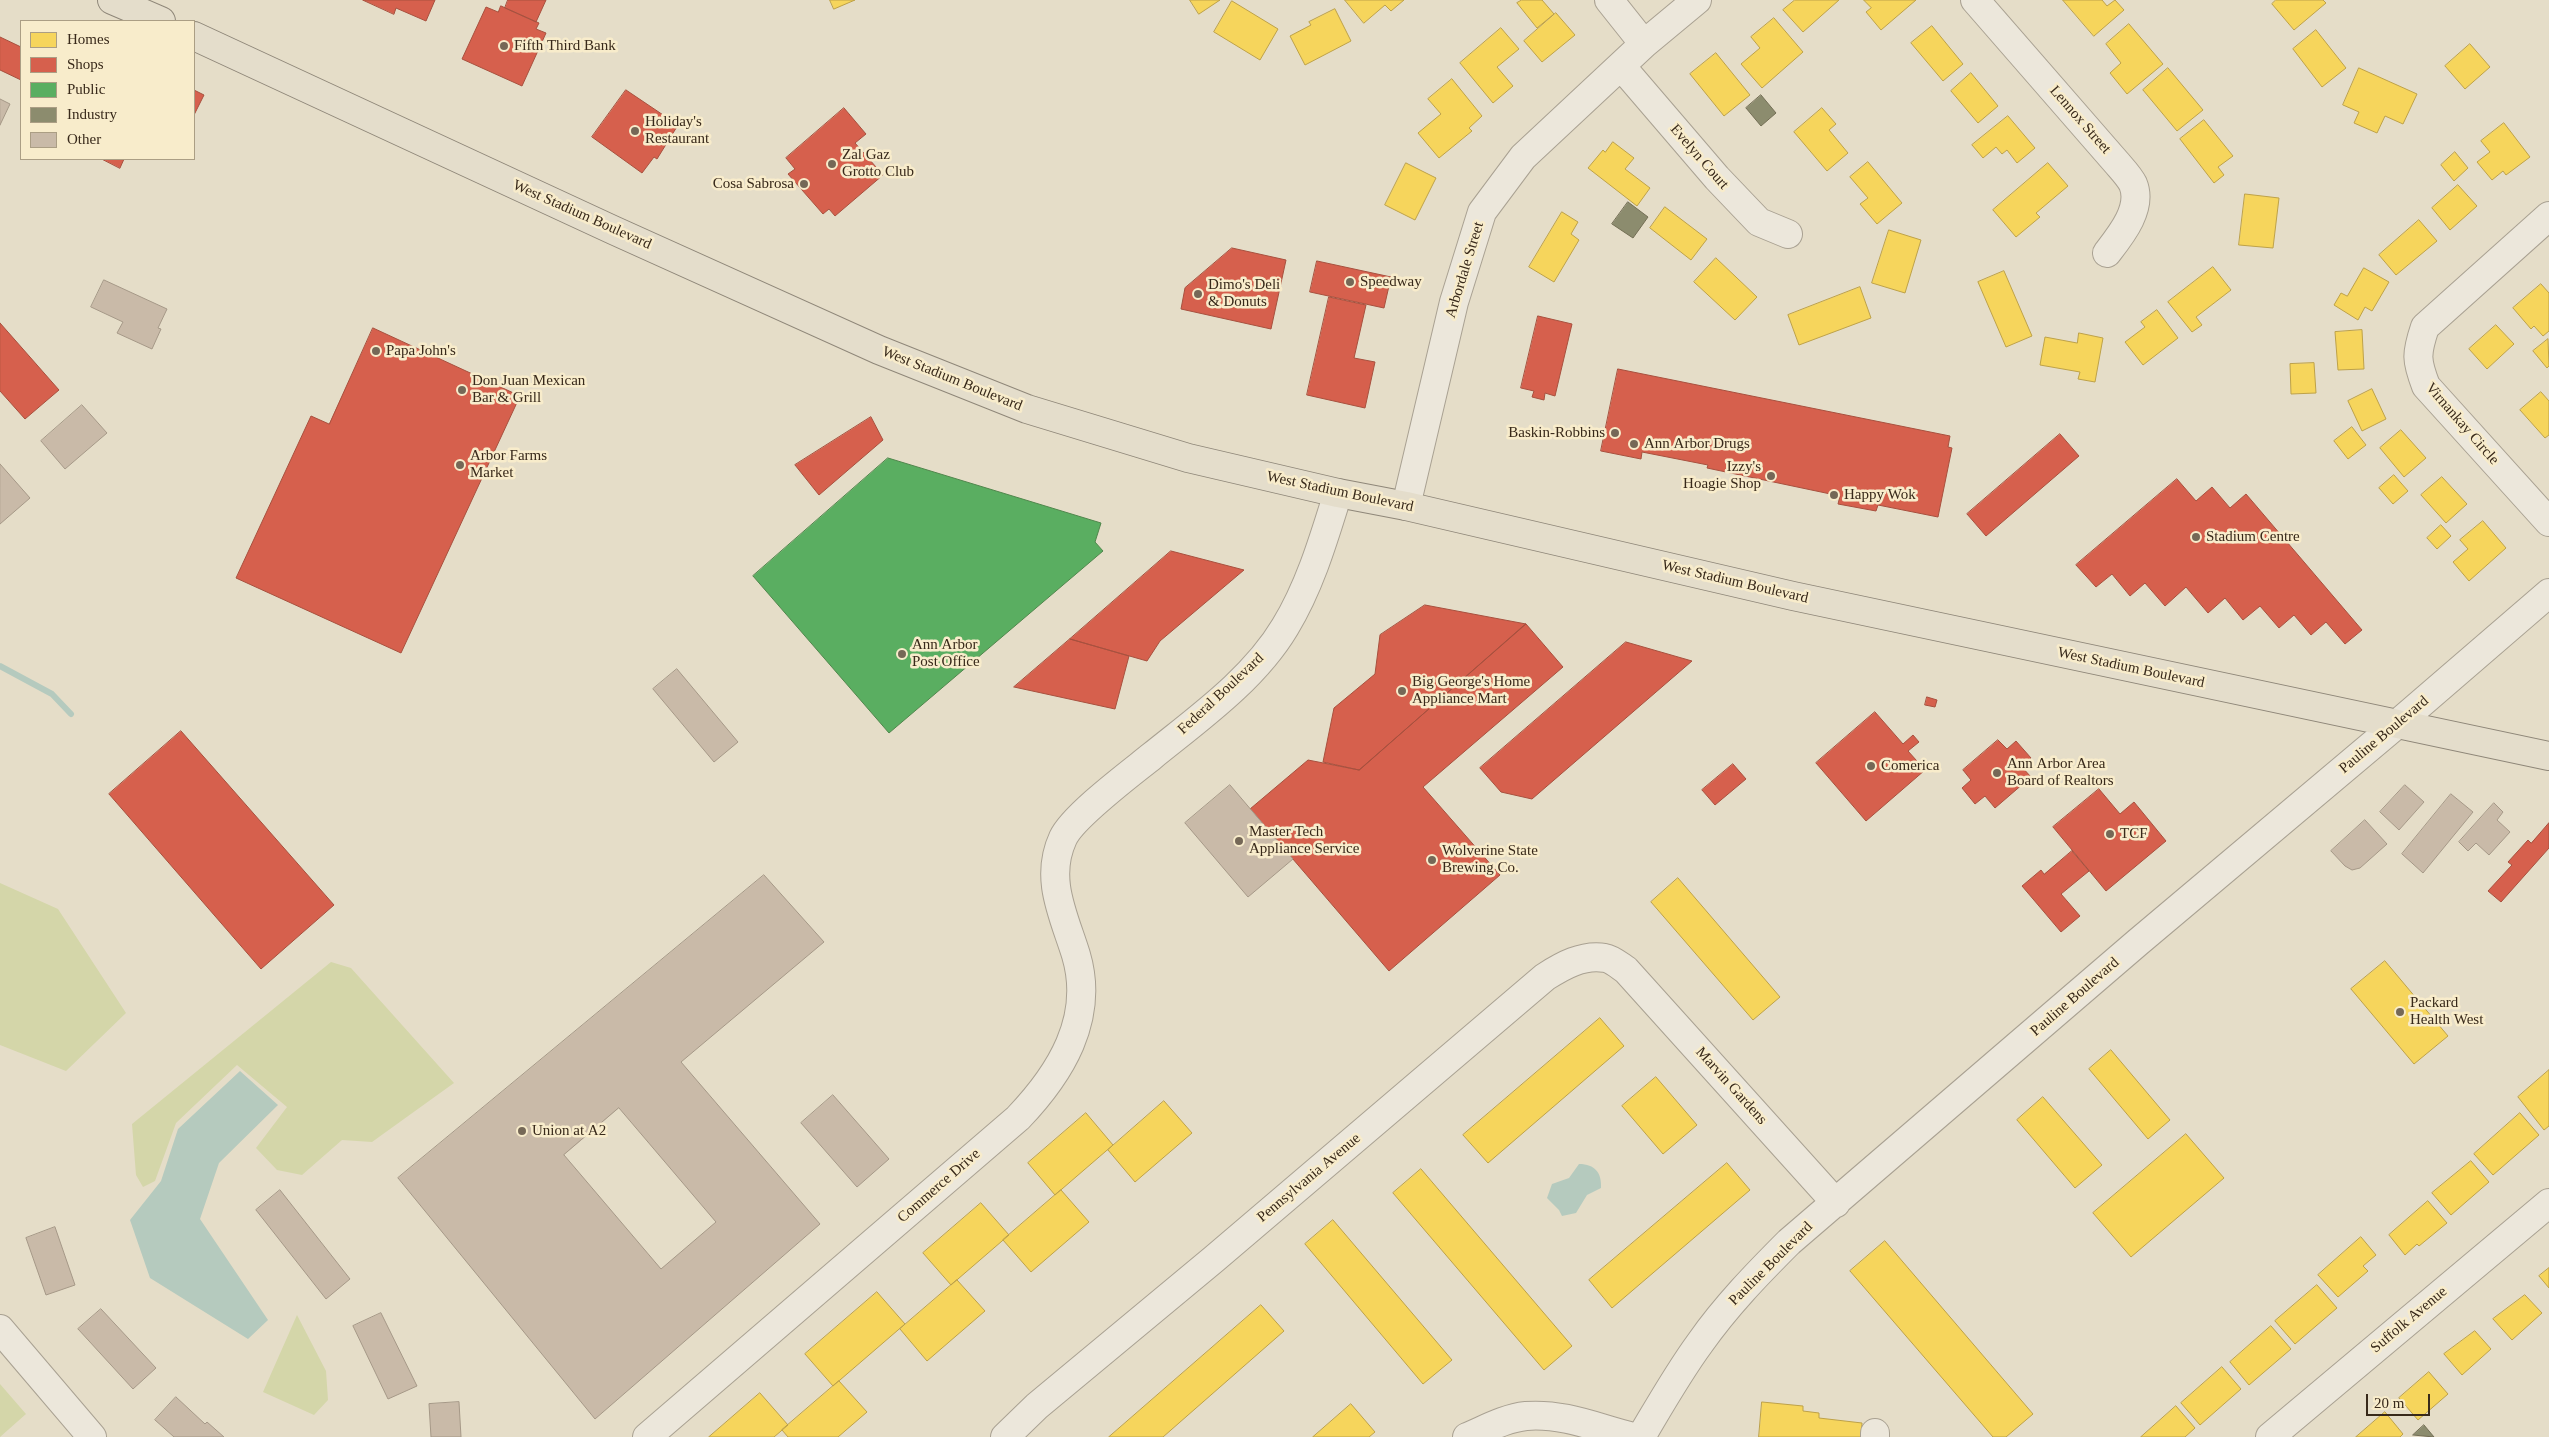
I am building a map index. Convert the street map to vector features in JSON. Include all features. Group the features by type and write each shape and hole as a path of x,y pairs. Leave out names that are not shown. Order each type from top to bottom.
{"main road":[{"path":"112,0 159,20"},
{"name":"West Stadium Boulevard","path":"195,36 613,230 879,350 1028,409 1188,458 1338,493 1406,506 1792,596 2549,756"}],"street":[{"path":"1609,0 1644,44"},
{"name":"Arbordale Street","path":"1406,506 1454,302 1482,212 1523,157 1644,44 1698,0"},
{"name":"Lennox Street","path":"1975,0 2116,162 2133,185 2134,211 2122,234 2108,253"},
{"name":"Evelyn Court","path":"1621,66 1717,178 1759,222 1788,234"},
{"name":"Virnankay Circle","path":"2549,216 2425,327 2417,363 2426,386 2549,522"},
{"name":"Federal Boulevard","path":"1056,860 1063,837 1074,823 1232,688 1249,672 1284,628 1303,594 1338,493"},
{"name":"Pauline Boulevard","path":"1641,1437 1675,1379 1725,1311 1789,1242 2549,593"},
{"name":"Commerce Drive","path":"647,1437 1018,1118 1053,1078 1074,1037 1079,1018 1081,988 1077,958 1059,908 1054,885 1056,860"},
{"name":"Pennsylvania Avenue","path":"1005,1437 1037,1406 1544,977 1563,966 1586,958 1606,958 1626,970"},
{"name":"Marvin Gardens","path":"1626,970 1836,1202"},
{"name":"Suffolk Avenue","path":"2270,1437 2549,1203"},
{"path":"0,1329 92,1437"},
{"path":"1467,1437 1508,1420 1535,1416 1565,1418 1633,1437"}],"green space":[{"path":"0,883 58,909 126,1013 66,1071 0,1045"},
{"path":"331,962 351,968 454,1083 372,1142 342,1140 302,1175 277,1170 256,1148 287,1107 237,1065 176,1123 155,1181 143,1187 136,1175 132,1124"},
{"path":"297,1315 326,1371 328,1400 314,1415 263,1392"},
{"path":"0,1384 26,1414 0,1437"}],"shaded area":[{"path":"240,1071 278,1105 219,1163 200,1219 268,1320 248,1339 150,1278 130,1220 161,1181 178,1129"},
{"path":"1579,1164 1585,1164 1596,1170 1599,1174 1601,1188 1587,1195 1576,1213 1562,1216 1559,1210 1547,1198 1552,1184 1569,1178"}],"building: Homes":[{"path":"830,0 855,0 834,9"},
{"path":"1190,0 1220,0 1199,14"},
{"path":"1345,0 1404,0 1391,11 1385,5 1364,23"},
{"path":"1522,0 1542,0 1554,14 1537,28 1517,3"},
{"path":"1795,0 1839,0 1803,32 1783,10"},
{"path":"1864,0 1916,0 1881,30 1866,12 1871,8"},
{"path":"2063,0 2102,0 2107,6 2115,0 2124,10 2094,36"},
{"path":"2276,0 2323,0 2326,3 2294,30 2272,4"},
{"path":"1232,1 1278,29 1260,60 1214,32"},
{"path":"1335,9 1351,41 1305,65 1290,36 1311,25 1309,22"},
{"path":"1556,13 1575,35 1542,62 1524,41"},
{"path":"1774,18 1803,52 1762,88 1741,64 1760,48 1751,37"},
{"path":"2129,24 2163,64 2127,94 2110,73 2121,63 2106,44"},
{"path":"1932,26 1963,64 1943,81 1911,43"},
{"path":"1501,28 1519,49 1497,67 1513,86 1493,103 1460,63"},
{"path":"2316,30 2346,68 2322,87 2293,49"},
{"path":"2470,44 2490,67 2465,89 2445,66"},
{"path":"1716,53 1750,95 1724,116 1690,74"},
{"path":"2168,68 2203,110 2177,131 2143,90"},
{"path":"2359,68 2417,94 2403,124 2385,116 2377,133 2354,123 2359,112 2343,105"},
{"path":"1971,73 1998,106 1978,123 1951,91"},
{"path":"1452,79 1482,116 1469,128 1472,131 1439,158 1418,133 1441,114 1428,99"},
{"path":"1822,108 1836,124 1829,130 1848,153 1827,171 1794,132"},
{"path":"2008,116 2035,148 2017,163 2007,150 2002,154 1996,147 1983,158 1972,145"},
{"path":"2204,120 2233,156 2218,167 2224,175 2214,183 2180,139"},
{"path":"2504,123 2530,157 2506,175 2503,171 2492,180 2477,162 2490,152 2481,141"},
{"path":"1613,142 1634,158 1625,169 1650,188 1637,206 1588,168 1603,150 1605,152"},
{"path":"2455,152 2468,168 2454,181 2441,165"},
{"path":"1868,162 1902,203 1877,224 1860,204 1868,198 1850,177"},
{"path":"1406,163 1436,178 1415,220 1385,205"},
{"path":"2048,163 2068,186 2036,213 2040,217 2016,237 1993,210"},
{"path":"2458,185 2477,206 2450,230 2432,208"},
{"path":"2245,194 2279,198 2273,248 2239,245"},
{"path":"1665,207 1707,239 1691,260 1650,228"},
{"path":"1562,212 1578,222 1571,234 1579,240 1554,282 1529,267"},
{"path":"2419,220 2437,241 2396,275 2379,255"},
{"path":"1889,230 1921,240 1905,293 1872,283"},
{"path":"1716,258 1757,297 1735,320 1694,282"},
{"path":"2213,267 2231,290 2196,317 2202,325 2192,332 2168,302"},
{"path":"2364,268 2389,282 2372,311 2365,307 2358,320 2334,305 2341,293 2347,296"},
{"path":"2004,271 2032,336 2006,347 1978,282"},
{"path":"2541,284 2549,293 2549,331 2543,336 2534,326 2531,329 2513,308"},
{"path":"1860,287 1871,318 1799,345 1788,315"},
{"path":"2157,310 2178,338 2143,365 2125,342 2145,327 2141,322"},
{"path":"2496,325 2514,344 2487,369 2469,349"},
{"path":"2362,330 2364,369 2338,370 2335,332"},
{"path":"2079,333 2103,338 2095,382 2078,379 2080,372 2040,365 2045,337 2077,343"},
{"path":"2548,339 2549,366 2547,368 2533,351"},
{"path":"2314,363 2316,393 2291,394 2290,364"},
{"path":"2372,389 2386,419 2362,431 2348,401"},
{"path":"2541,392 2549,401 2549,435 2545,438 2520,410"},
{"path":"2352,427 2366,445 2348,459 2334,441"},
{"path":"2401,430 2426,458 2404,477 2380,448"},
{"path":"2394,475 2408,491 2393,504 2379,488"},
{"path":"2442,477 2467,504 2446,523 2421,495"},
{"path":"2483,521 2506,548 2469,581 2453,562 2468,549 2460,540"},
{"path":"2441,525 2451,536 2437,549 2427,538"},
{"path":"1678,878 1780,997 1753,1020 1651,902"},
{"name":"Packard Health West","path":"2385,961 2448,1036 2414,1064 2351,989"},
{"path":"1600,1018 1624,1046 1488,1163 1463,1135"},
{"path":"2111,1050 2170,1120 2148,1139 2089,1069"},
{"path":"2549,1070 2549,1126 2544,1130 2518,1097"},
{"path":"1656,1077 1697,1125 1663,1154 1622,1106"},
{"path":"2043,1097 2102,1165 2075,1188 2017,1120"},
{"path":"1164,1101 1192,1133 1135,1182 1108,1150"},
{"path":"1086,1113 1113,1145 1055,1195 1028,1163"},
{"path":"2520,1113 2539,1135 2493,1175 2474,1154"},
{"path":"2186,1134 2224,1178 2131,1257 2093,1213"},
{"path":"2471,1161 2489,1182 2451,1215 2432,1193"},
{"path":"1727,1163 1750,1190 1612,1308 1589,1280"},
{"path":"1421,1169 1572,1346 1544,1370 1393,1193"},
{"path":"1061,1190 1089,1222 1031,1272 1003,1240"},
{"path":"2428,1201 2447,1223 2405,1255 2389,1235"},
{"path":"981,1203 1009,1235 951,1285 923,1253"},
{"path":"1333,1220 1452,1360 1423,1384 1305,1244"},
{"path":"2361,1237 2376,1255 2363,1266 2368,1271 2338,1297 2318,1275"},
{"path":"1885,1241 2033,1414 2006,1437 1993,1437 1850,1271"},
{"path":"2549,1268 2549,1288 2539,1276"},
{"path":"957,1280 985,1311 927,1361 900,1329"},
{"path":"2317,1285 2337,1308 2295,1344 2275,1321"},
{"path":"877,1292 905,1324 833,1386 805,1354"},
{"path":"2525,1295 2542,1313 2512,1340 2493,1319"},
{"path":"1261,1305 1284,1331 1163,1437 1109,1437"},
{"path":"2271,1326 2291,1349 2249,1385 2230,1362"},
{"path":"2475,1331 2491,1349 2462,1375 2444,1354"},
{"path":"2222,1367 2241,1389 2200,1425 2181,1403"},
{"path":"2429,1372 2448,1394 2418,1420 2399,1398"},
{"path":"839,1381 867,1412 838,1437 788,1437 782,1430"},
{"path":"760,1393 788,1425 774,1437 709,1437"},
{"path":"1762,1402 1803,1406 1803,1411 1819,1413 1819,1418 1862,1423 1861,1437 1759,1437"},
{"path":"1351,1404 1375,1432 1369,1437 1313,1437"},
{"path":"2176,1406 2195,1428 2185,1437 2141,1437"},
{"path":"2385,1412 2403,1434 2400,1437 2356,1437"}],"building: Shops":[{"path":"363,0 435,0 426,21 396,8 394,14"},
{"path":"508,0 546,0 536,22 505,8"},
{"name":"Fifth Third Bank","path":"501,6 539,23 536,29 546,33 522,86 462,59 486,7 498,12"},
{"path":"0,37 20,47 20,80 0,70"},
{"path":"195,90 204,95 195,113"},
{"name":"Holiday's Restaurant","path":"626,90 678,125 657,159 654,157 642,173 592,137"},
{"name":"Zal Gaz Grotto Club","path":"844,108 866,134 855,143 883,175 835,216 829,209 823,214 788,174 795,169 786,158"},
{"path":"104,160 124,160 120,168"},
{"path":"1232,248 1286,260 1271,329 1181,309 1185,288"},
{"path":"1317,261 1391,277 1384,308 1310,292"},
{"path":"1329,297 1366,305 1354,358 1375,362 1365,408 1307,395"},
{"path":"1538,316 1572,324 1555,396 1545,393 1544,400 1532,397 1534,391 1521,388"},
{"path":"0,323 59,390 25,419 0,391"},
{"path":"373,328 520,396 401,653 236,578 311,416 329,424"},
{"path":"1618,369 1950,436 1948,447 1952,448 1938,517 1878,505 1876,511 1838,504 1840,496 1707,468 1708,465 1642,452 1641,459 1601,451"},
{"path":"871,417 883,440 819,495 795,465"},
{"path":"2060,434 2079,456 1986,536 1967,514"},
{"name":"Stadium Centre","path":"2177,479 2196,501 2212,487 2230,508 2246,494 2362,630 2345,644 2326,622 2311,635 2294,615 2279,628 2260,606 2243,620 2225,598 2208,613 2186,587 2165,606 2145,583 2130,596 2112,574 2096,587 2076,565"},
{"path":"1171,551 1244,570 1160,641 1147,661 1070,639"},
{"name":"Big George's Home Appliance Mart","path":"1425,605 1526,624 1359,770 1323,762 1334,708 1375,674 1380,635"},
{"path":"1526,624 1563,667 1423,787 1500,875 1389,971 1250,809 1308,760 1359,770"},
{"path":"1070,639 1129,656 1115,709 1014,687"},
{"path":"1626,642 1692,661 1532,799 1501,792 1480,768"},
{"path":"1927,697 1937,700 1935,707 1925,705"},
{"name":"Comerica","path":"1875,712 1903,744 1913,735 1919,742 1908,751 1925,770 1866,821 1816,763"},
{"path":"181,731 334,905 261,969 109,794"},
{"name":"Ann Arbor Area Board of Realtors","path":"1998,740 2007,749 2016,741 2031,758 2021,766 2031,777 1995,808 1985,796 1975,804 1962,788 1971,780 1963,770"},
{"path":"1733,764 1746,779 1715,805 1702,790"},
{"name":"TCF","path":"2099,789 2120,814 2134,802 2166,841 2106,891 2053,827"},
{"path":"2549,823 2549,848 2501,902 2488,891 2512,865 2508,862 2528,840 2531,843"},
{"path":"2072,851 2089,871 2061,894 2080,916 2061,932 2022,886 2041,870 2044,874"}],"building: Public":[{"name":"Ann Arbor Post Office","path":"888,458 1101,523 1095,542 1103,551 889,733 753,576"}],"building: Industry":[{"path":"1761,95 1776,113 1761,126 1746,108"},
{"path":"1628,202 1648,217 1633,238 1612,224"},
{"path":"2424,1425 2434,1437 2413,1435"}],"building: Other":[{"path":"0,99 10,104 0,125"},
{"path":"104,280 167,309 158,328 161,329 152,349 117,333 123,322 91,307"},
{"path":"82,405 107,433 65,469 41,441"},
{"path":"0,464 30,498 0,524"},
{"path":"677,669 738,742 714,762 653,689"},
{"name":"Master Tech Appliance Service","path":"1230,785 1293,859 1248,897 1185,823"},
{"path":"2405,785 2424,802 2399,830 2380,812"},
{"path":"2451,794 2473,812 2423,873 2402,854"},
{"path":"2494,803 2503,812 2497,820 2510,832 2489,855 2476,843 2468,851 2459,842"},
{"path":"2365,820 2387,844 2360,868 2352,870 2345,866 2331,851"},
{"name":"Union at A2","path":"764,875 824,942 681,1062 820,1224 595,1419 398,1178","holes":["619,1108 716,1222 661,1269 564,1155"]},
{"path":"833,1095 889,1159 857,1187 801,1123"},
{"path":"280,1190 350,1279 326,1299 256,1210"},
{"path":"55,1227 75,1285 46,1295 26,1238"},
{"path":"101,1309 156,1368 133,1389 78,1329"},
{"path":"381,1313 417,1386 388,1399 353,1326"},
{"path":"176,1397 205,1424 207,1422 224,1437 174,1437 155,1420"},
{"path":"459,1402 461,1437 431,1437 429,1404"}],"waterway":[{"path":"0,666 52,694 71,714"}],"place":[{"name":"Fifth Third Bank","path":"504,46"},
{"name":"Holiday's Restaurant","path":"635,131"},
{"name":"Zal Gaz Grotto Club","path":"832,164"},
{"name":"Cosa Sabrosa","path":"804,184"},
{"name":"Speedway","path":"1350,282"},
{"name":"Dimo's Deli & Donuts","path":"1198,294"},
{"name":"Papa John's","path":"376,351"},
{"name":"Don Juan Mexican Bar & Grill","path":"462,390"},
{"name":"Baskin-Robbins","path":"1615,433"},
{"name":"Ann Arbor Drugs","path":"1634,444"},
{"name":"Arbor Farms Market","path":"460,465"},
{"name":"Izzy's Hoagie Shop","path":"1771,476"},
{"name":"Happy Wok","path":"1834,495"},
{"name":"Stadium Centre","path":"2196,537"},
{"name":"Ann Arbor Post Office","path":"902,654"},
{"name":"Big George's Home Appliance Mart","path":"1402,691"},
{"name":"Comerica","path":"1871,766"},
{"name":"Ann Arbor Area Board of Realtors","path":"1997,773"},
{"name":"TCF","path":"2110,834"},
{"name":"Master Tech Appliance Service","path":"1239,841"},
{"name":"Wolverine State Brewing Co.","path":"1432,860"},
{"name":"Packard Health West","path":"2400,1012"},
{"name":"Union at A2","path":"522,1131"}]}
